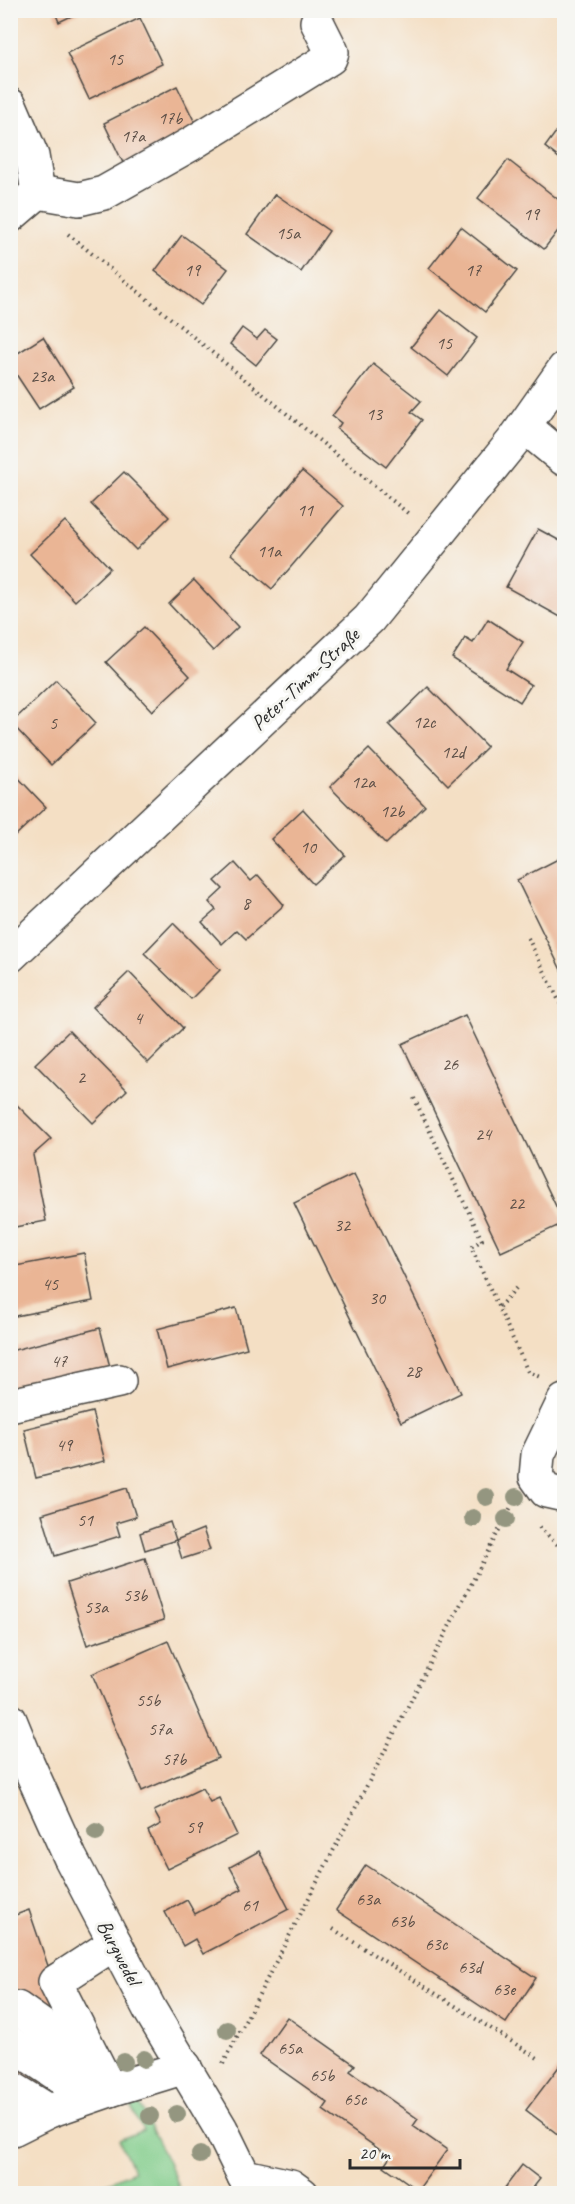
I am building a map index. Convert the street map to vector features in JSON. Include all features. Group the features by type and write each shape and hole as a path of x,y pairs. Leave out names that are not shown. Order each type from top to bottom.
{"street":[{"path":"38,192 79,199 104,193 285,87 330,58 332,52 330,45 317,22"},
{"path":"10,105 32,156 38,192"},
{"path":"10,216 38,192"},
{"name":"Peter-Timm-Straße","path":"10,956 369,619 439,535 524,426 564,369"},
{"path":"524,426 564,459"},
{"path":"10,1405 119,1381"},
{"path":"555,1390 538,1455 536,1477 546,1491 564,1495"},
{"name":"Burgwedel","path":"10,1720 70,1857 150,2010 221,2129 248,2188"},
{"path":"101,2094 64,1999 55,1982 115,1942"},
{"path":"64,1999 49,2031 23,2052 101,2094"},
{"path":"17,2008 59,2038 78,2070 101,2094"},
{"path":"10,2127 13,2129 49,2111 101,2094 189,2074"},
{"path":"10,2087 49,2111"},
{"path":"248,2188 291,2186 302,2193"}],"path":[{"path":"38,192 60,228 407,513 439,535"},
{"path":"528,938 564,1011"},
{"path":"414,1098 482,1240 471,1247 528,1372 555,1390"},
{"path":"499,1307 518,1287"},
{"path":"189,2074 223,2064 538,1455"},
{"path":"333,1929 541,2060"}],"green space":[{"path":"137,2099 173,2173 180,2193 81,2194 134,2171 119,2140 143,2130 128,2101"}],"building":[{"path":"54,10 84,10 59,22"},
{"path":"140,18 162,64 89,99 67,53"},
{"path":"177,86 199,131 125,167 104,123"},
{"path":"564,121 564,162 545,147"},
{"path":"508,160 564,204 564,223 544,249 478,198"},
{"path":"275,194 329,231 301,272 247,234"},
{"path":"461,227 517,271 485,312 429,268"},
{"path":"182,235 228,269 201,305 155,271"},
{"path":"441,310 477,338 448,376 411,347"},
{"path":"242,328 257,339 265,330 277,339 256,365 230,344"},
{"path":"43,337 74,387 39,409 10,365 10,358"},
{"path":"373,364 421,401 411,412 422,420 386,467 337,429 341,423 332,416"},
{"path":"302,471 343,506 272,589 231,554"},
{"path":"124,472 169,517 136,550 91,504"},
{"path":"65,521 110,568 75,601 30,554"},
{"path":"538,529 564,543 564,619 506,587"},
{"path":"194,580 238,627 213,651 169,604"},
{"path":"488,619 523,642 506,669 531,685 520,702 452,658 465,638 473,643"},
{"path":"144,627 190,676 152,711 106,662"},
{"path":"56,680 96,723 51,765 11,723"},
{"path":"428,687 487,747 448,785 389,725"},
{"path":"369,749 425,806 386,844 330,787"},
{"path":"10,769 46,807 15,836 10,831"},
{"path":"303,809 345,855 313,884 271,839"},
{"path":"564,856 564,976 517,880"},
{"path":"235,863 251,881 258,875 284,905 246,939 237,930 222,944 202,922 216,910 209,902 223,889 215,881"},
{"path":"173,923 220,970 191,999 144,953"},
{"path":"129,972 183,1028 148,1063 93,1007"},
{"path":"465,1015 564,1223 501,1252 402,1044"},
{"path":"69,1031 127,1090 93,1123 35,1064"},
{"path":"10,1098 51,1139 33,1155 46,1221 10,1228"},
{"path":"354,1174 461,1393 401,1422 294,1203"},
{"path":"84,1253 93,1301 10,1317 10,1267"},
{"path":"236,1308 247,1348 167,1369 157,1329"},
{"path":"100,1328 111,1371 10,1392 10,1351"},
{"path":"92,1412 105,1461 36,1478 24,1429"},
{"path":"127,1488 136,1517 116,1523 120,1536 55,1556 42,1514"},
{"path":"170,1522 176,1540 145,1550 140,1533"},
{"path":"203,1529 210,1550 182,1559 176,1540"},
{"path":"145,1558 164,1620 87,1645 67,1583"},
{"path":"168,1641 218,1758 142,1791 92,1674"},
{"path":"202,1788 210,1802 219,1798 237,1835 167,1869 148,1831 161,1824 154,1811"},
{"path":"259,1851 289,1909 203,1954 195,1939 183,1946 165,1912 187,1900 195,1914 242,1889 230,1867"},
{"path":"366,1865 536,1978 506,2023 336,1910"},
{"path":"29,1910 48,1966 57,1961 95,2069 10,2100 10,1917"},
{"path":"287,2017 355,2065 350,2071 418,2119 413,2126 447,2150 418,2190 384,2166 390,2157 323,2110 328,2103 260,2055"},
{"path":"564,2060 564,2139 526,2110"},
{"path":"522,2165 540,2179 529,2193 501,2193"}]}
